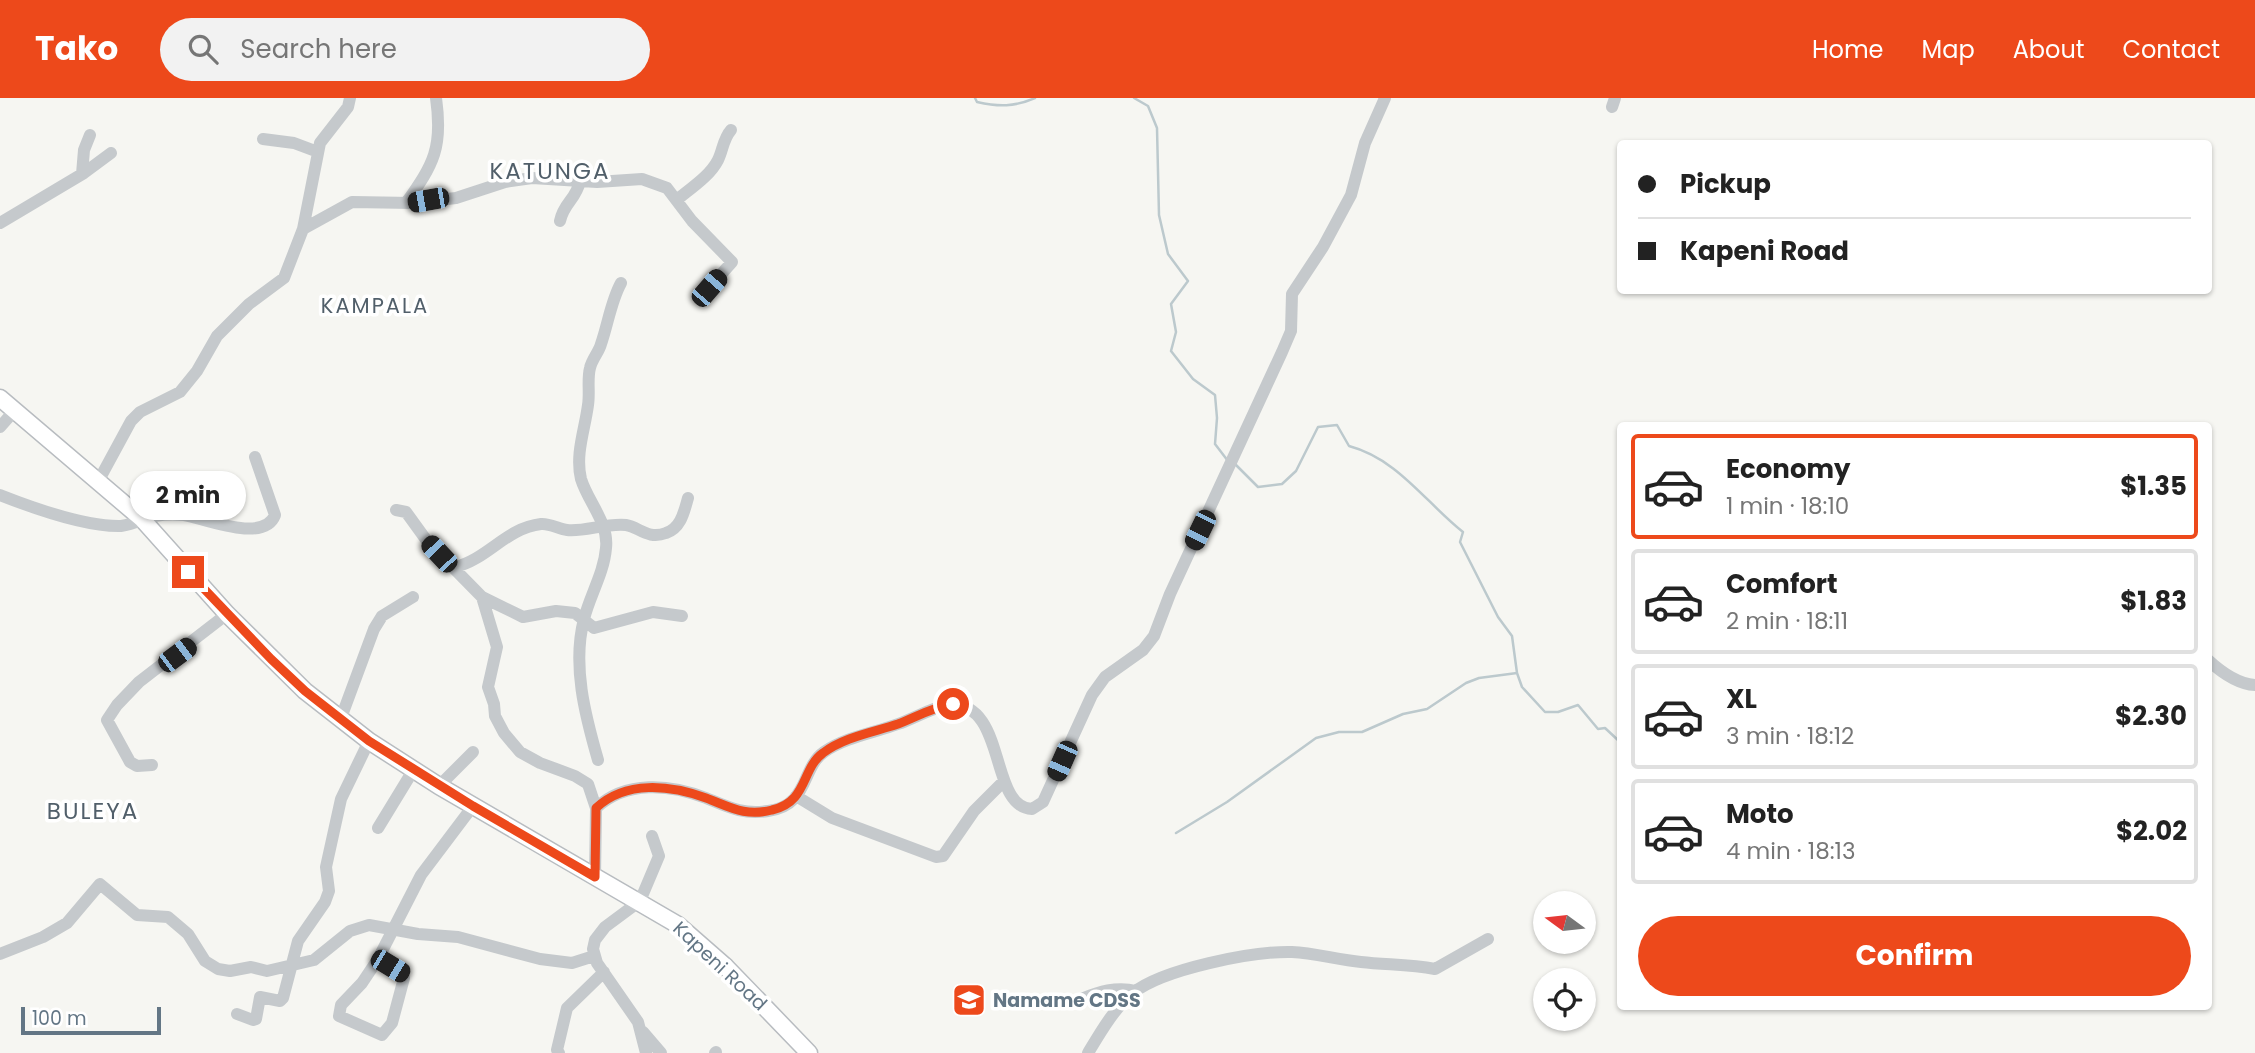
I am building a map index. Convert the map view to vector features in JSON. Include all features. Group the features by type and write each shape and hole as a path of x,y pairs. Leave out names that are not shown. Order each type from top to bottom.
{"main road":[{"name":"Kapeni Road","path":"0,398 142,519 227,614 305,691 369,741 439,786 678,925 710,952 809,1053"}],"street":[{"path":"99,480 131,421 140,412 180,392 197,371 217,336 249,304 284,278 303,229 323,136 348,107 350,98"},
{"path":"406,203 431,168 440,128 436,98"},
{"path":"596,808 604,800 632,788 658,788 698,796 738,812 778,809 803,788 817,758 825,751 859,736 953,704 969,709 980,721 994,744 1010,794 1020,807 1032,809 1043,802 1092,695 1105,677 1143,650 1154,636 1170,594 1291,331 1292,294 1323,247 1352,195 1365,143 1385,98"},
{"path":"678,199 717,162 726,136 731,130"},
{"path":"82,174 84,150 90,135"},
{"path":"263,139 294,143 318,152"},
{"path":"0,223 82,174 111,153"},
{"path":"303,229 352,202 406,203 461,197 514,180 532,178 652,181 667,188 678,199 692,221 732,262 709,288"},
{"path":"560,220 563,207 577,195 580,181"},
{"path":"598,760 579,672 584,618 602,570 607,545 603,525 581,477 579,458 589,402 590,369 612,310 613,297 621,283"},
{"path":"0,427 15,410"},
{"path":"0,495 45,510 103,524 126,525 142,519 184,515 228,527 256,527 274,520 275,508 255,457"},
{"path":"455,567 483,556 506,536 542,523 569,530 603,525 629,525 643,535 667,533 682,521 688,498"},
{"path":"396,510 406,512 427,541 482,597 523,617 555,611 575,613 594,628 653,612 682,616"},
{"path":"341,718 374,629 382,616 413,597"},
{"path":"482,597 497,647 488,687 495,716 504,733 520,752 575,776 587,785 596,808 595,877"},
{"path":"152,765 138,766 130,762 107,720 139,682 227,614"},
{"path":"2212,663 2233,678 2255,685"},
{"path":"237,1014 253,1020 256,1019 260,997 281,1001 298,941 325,902 329,891 326,867 341,799 369,741"},
{"path":"439,786 473,752"},
{"path":"378,828 414,769"},
{"path":"796,796 832,818 936,857 943,856 974,811 1004,781"},
{"path":"379,959 404,978 392,1023 382,1035 339,1016 341,1005 362,983 379,959 392,929 434,855 473,806"},
{"path":"652,836 659,856 640,901 605,927 595,940 594,956 632,1010 643,1032 661,1053"},
{"path":"0,954 43,937 67,923 100,884 137,915 168,917 188,934 205,961 218,969 230,971 251,967 267,971 316,958 341,937 362,926 376,925 467,939 540,959 572,963 594,956"},
{"path":"1088,1053 1113,1016 1136,991 1145,984 1177,972 1261,954 1292,952 1359,962 1402,963 1435,970 1488,939"},
{"path":"559,1053 557,1049 567,1008 604,972"},
{"path":"1081,999 1102,991 1124,988 1136,991"},
{"path":"643,1032 642,1044 646,1053"}],"waterway":[{"path":"975,98 977,102 999,105 1013,105 1035,98"},
{"path":"1134,98 1148,106 1157,128 1159,215 1168,254 1188,281 1171,304 1176,332 1171,351 1193,379 1215,395 1215,444 1228,461"},
{"path":"1234,463 1258,487 1282,484 1296,471 1318,427 1337,425 1349,446 1366,452 1397,471 1463,532 1460,542 1498,617 1512,636 1517,673"},
{"path":"1176,833 1227,802 1316,738 1339,732 1362,732 1403,714 1427,709 1466,683 1479,678 1517,673 1522,687 1545,712 1558,712 1578,705 1598,729 1605,728 1617,739"}],"place":[{"name":"Namame CDSS","path":"969,1000"}],"district":[{"name":"KATUNGA","path":"550,171"},
{"name":"KAMPALA","path":"375,305"},
{"name":"BULEYA","path":"93,811"}],"route":[{"path":"188,572 305,691 369,741 595,877 596,808 604,800 625,790 640,787 698,796 738,812 778,809 803,788 817,758 825,751 859,736 953,704"}]}
